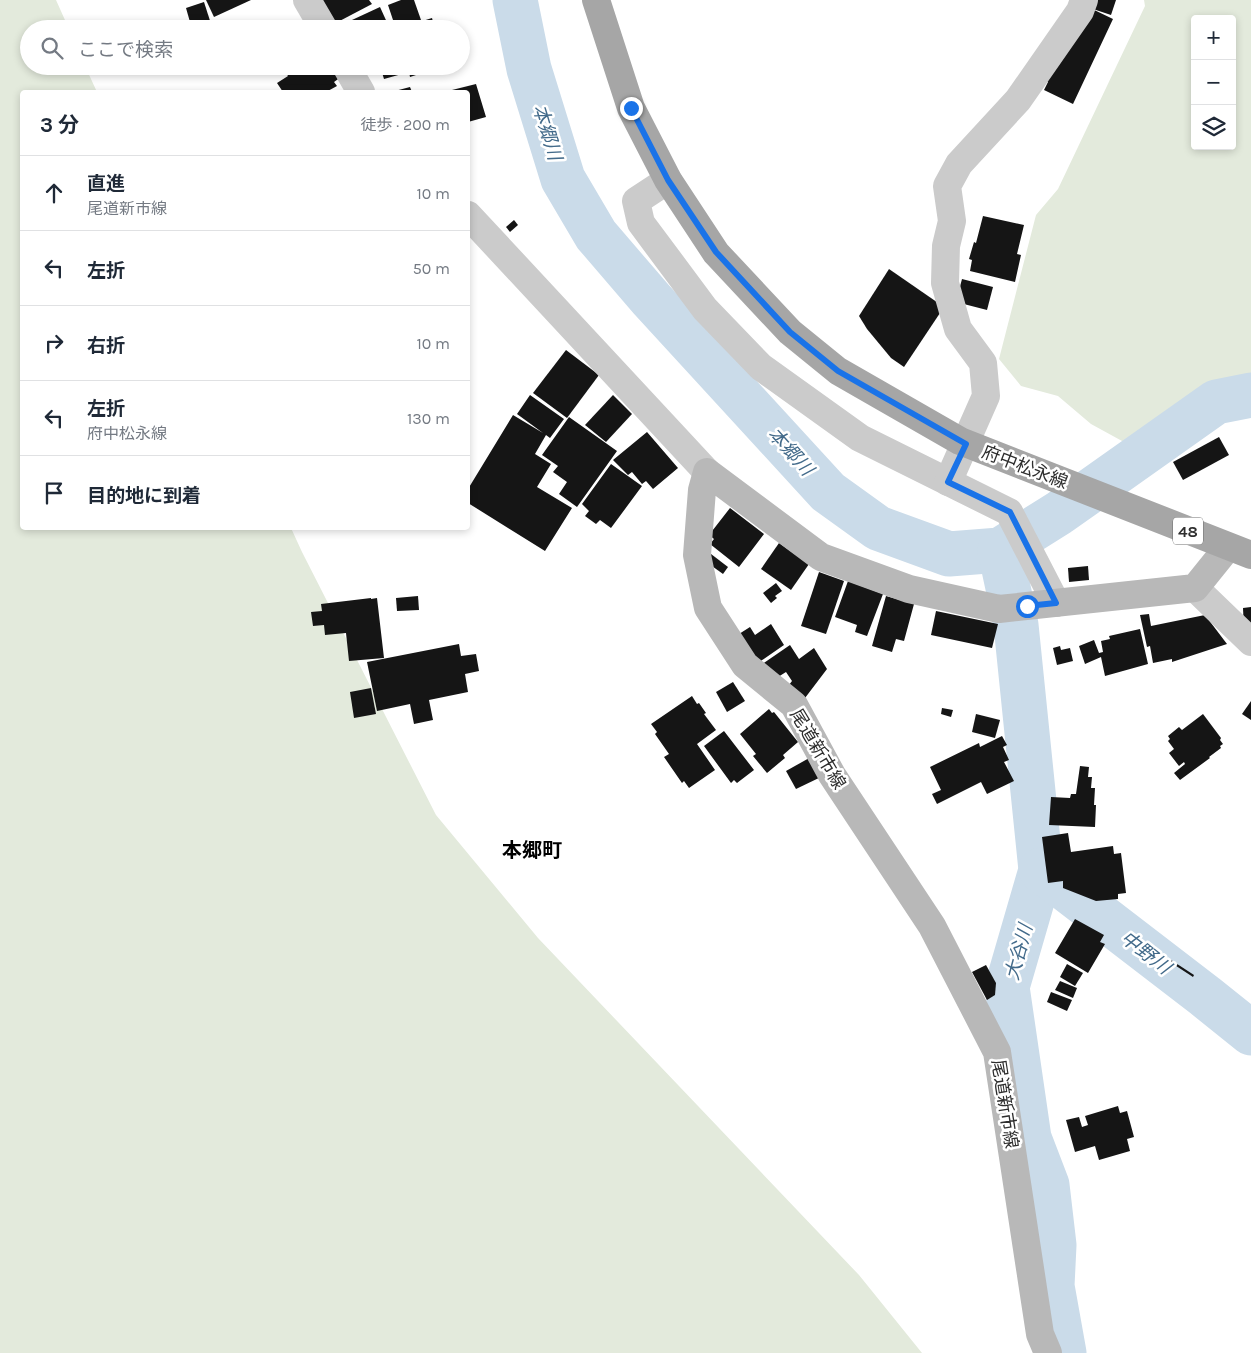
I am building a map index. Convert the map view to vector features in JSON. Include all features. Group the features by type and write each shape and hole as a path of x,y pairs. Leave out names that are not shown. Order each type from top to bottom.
{"main road":[{"name":"府中松永線","path":"596,0 631,108 668,180 716,252 790,332 838,371 966,444 1240,551"},
{"path":"707,472 821,557 910,589 999,609 1027,606 1051,593 1195,588 1240,551"},
{"name":"尾道新市線","path":"707,472 702,490 696,555 708,608 745,665 794,705 832,775 932,926 997,1052 1040,1334 1048,1353"}],"street":[{"path":"307,0 319,20"},
{"path":"948,482 986,396 983,363 958,329 945,283 946,246 952,220 947,186 959,164 1018,100 1080,11 1084,0"},
{"path":"351,75 360,90"},
{"path":"668,180 636,201 641,223 705,309 761,367 860,438 1010,512 1051,593"},
{"path":"470,217 707,472"},
{"path":"1195,588 1251,642"}],"shaded area":[{"path":"0,0 56,0 65,20 20,20 20,75 89,75 96,90 20,90 20,530 292,530 436,815 538,938 859,1275 922,1353 0,1353"},
{"path":"1144,0 1251,0 1251,403 1202,407 1194,429 1173,447 1133,447 1091,424 1058,396 1021,386 999,359 1036,215 1058,189 1145,6"}],"building":[{"path":"206,0 251,0 214,17"},
{"path":"318,0 369,0 372,4 342,20 329,20"},
{"path":"401,0 414,0 421,20 393,20 388,5"},
{"path":"1097,0 1116,0 1111,15 1093,9"},
{"path":"204,2 210,20 189,20 186,8"},
{"path":"380,7 386,20 352,20"},
{"path":"1088,7 1113,19 1073,104 1044,90 1048,82 1044,80"},
{"path":"340,75 341,77 334,82 337,86 330,90 282,90 277,83 288,76"},
{"path":"383,75 398,75 384,79"},
{"path":"476,84 486,117 470,121 470,90 452,90"},
{"path":"410,87 411,90 399,90"},
{"path":"983,216 1024,225 1017,254 1021,255 1015,282 970,271 972,260 969,259 974,242 976,243"},
{"path":"514,220 518,225 510,232 506,227"},
{"path":"889,269 944,307 904,367 891,358 867,329 859,316"},
{"path":"962,279 993,287 987,310 956,302"},
{"path":"566,350 599,375 567,418 533,393"},
{"path":"530,395 564,419 550,438 546,435 535,454 551,464 537,487 572,508 545,551 470,504 470,486 513,415 543,433 517,414"},
{"path":"613,395 632,414 606,442 585,425"},
{"path":"569,417 617,451 577,507 559,494 567,482 553,472 558,466 542,455"},
{"path":"647,432 678,468 653,489 646,481 642,484 632,472 628,475 613,460"},
{"path":"1219,437 1229,455 1183,480 1173,462"},
{"path":"611,464 642,486 611,528 600,520 596,524 585,516 589,511 582,504"},
{"path":"730,508 764,534 739,567 710,544 714,539 709,535"},
{"path":"779,543 809,564 791,590 761,569"},
{"path":"711,554 728,567 723,574 705,561"},
{"path":"1088,566 1089,580 1069,582 1068,568"},
{"path":"819,572 844,581 826,634 801,626"},
{"path":"848,581 883,594 867,636 855,632 857,625 835,617"},
{"path":"776,583 782,591 775,596 777,598 771,603 763,593"},
{"path":"418,596 419,610 397,611 396,598"},
{"path":"886,596 914,604 904,641 896,639 892,652 872,646"},
{"path":"377,598 384,658 349,661 346,633 325,635 324,625 313,626 311,612 322,611 321,604"},
{"path":"1251,607 1251,630 1244,630 1243,608"},
{"path":"936,611 998,624 992,648 931,635"},
{"path":"1149,614 1151,626 1205,615 1227,644 1172,662 1172,659 1153,663 1150,646 1147,647 1140,615"},
{"path":"771,624 784,645 758,663 739,634 750,627 755,635"},
{"path":"1140,629 1148,664 1105,676 1101,657 1085,664 1079,646 1094,640 1099,653 1103,652 1101,641 1110,639 1109,636"},
{"path":"459,644 461,656 476,654 479,671 465,674 468,692 429,700 433,720 414,724 410,704 377,711 367,662"},
{"path":"790,645 799,659 814,648 827,669 805,698 789,685 792,681 786,672 778,677 761,665"},
{"path":"1060,646 1061,650 1070,648 1073,661 1057,665 1053,648"},
{"path":"733,682 745,701 727,712 716,692"},
{"path":"371,688 376,714 354,718 350,692"},
{"path":"692,696 697,704 699,703 706,713 704,714 716,730 697,744 715,770 689,788 684,781 682,783 664,757 669,754 655,734 657,732 651,724"},
{"path":"1251,701 1251,720 1242,714"},
{"path":"942,708 953,710 951,717 941,714"},
{"path":"769,709 772,713 774,712 798,742 783,755 785,758 767,773 753,756 756,754 740,734"},
{"path":"976,714 1000,720 995,738 972,732"},
{"path":"1203,714 1221,738 1220,740 1223,744 1210,758 1180,780 1174,773 1185,764 1184,762 1179,766 1169,753 1174,749 1168,741 1170,739 1168,736 1179,727 1182,730"},
{"path":"724,731 754,770 737,783 734,780 731,783 704,746"},
{"path":"1002,736 1007,745 1003,747 1009,760 1004,762 1014,781 987,794 981,782 937,804 932,794 941,790 930,767 979,743 980,747"},
{"path":"811,757 823,776 796,789 786,771"},
{"path":"1080,766 1089,767 1088,777 1092,777 1091,788 1095,788 1095,827 1049,825 1051,797 1070,798 1071,794 1076,794"},
{"path":"1068,833 1071,852 1113,846 1114,854 1121,853 1126,893 1118,894 1118,899 1096,901 1063,888 1063,881 1048,883 1042,837"},
{"path":"1075,919 1104,935 1100,942 1105,944 1088,973 1055,953"},
{"path":"1168,958 1194,975 1193,977 1167,960"},
{"path":"1067,964 1083,973 1075,986 1060,977"},
{"path":"986,965 996,983 995,995 987,1000 972,972"},
{"path":"1060,981 1077,988 1073,998 1055,990"},
{"path":"1051,992 1072,1000 1067,1011 1047,1002"},
{"path":"1118,1106 1120,1113 1127,1111 1134,1137 1127,1139 1130,1151 1099,1160 1095,1146 1075,1152 1066,1120 1079,1117 1082,1127 1088,1125 1085,1116"}],"waterway":[{"name":"本郷川","path":"515,0 529,69 563,179 596,235 651,299 828,492 878,528 949,554 1000,550 1059,513 1216,402 1251,395"},
{"name":"大谷川","path":"1000,550 1016,625 1041,870 1007,987 1029,1138 1047,1185 1054,1245 1052,1286 1064,1353"},
{"name":"中野川","path":"1041,870 1251,1033"}],"district":[{"name":"本郷町","path":"532,850"}],"route":[{"path":"631,108 668,180 716,252 790,332 838,371 966,444 948,482 1010,512 1056,603 1027,606"}]}
